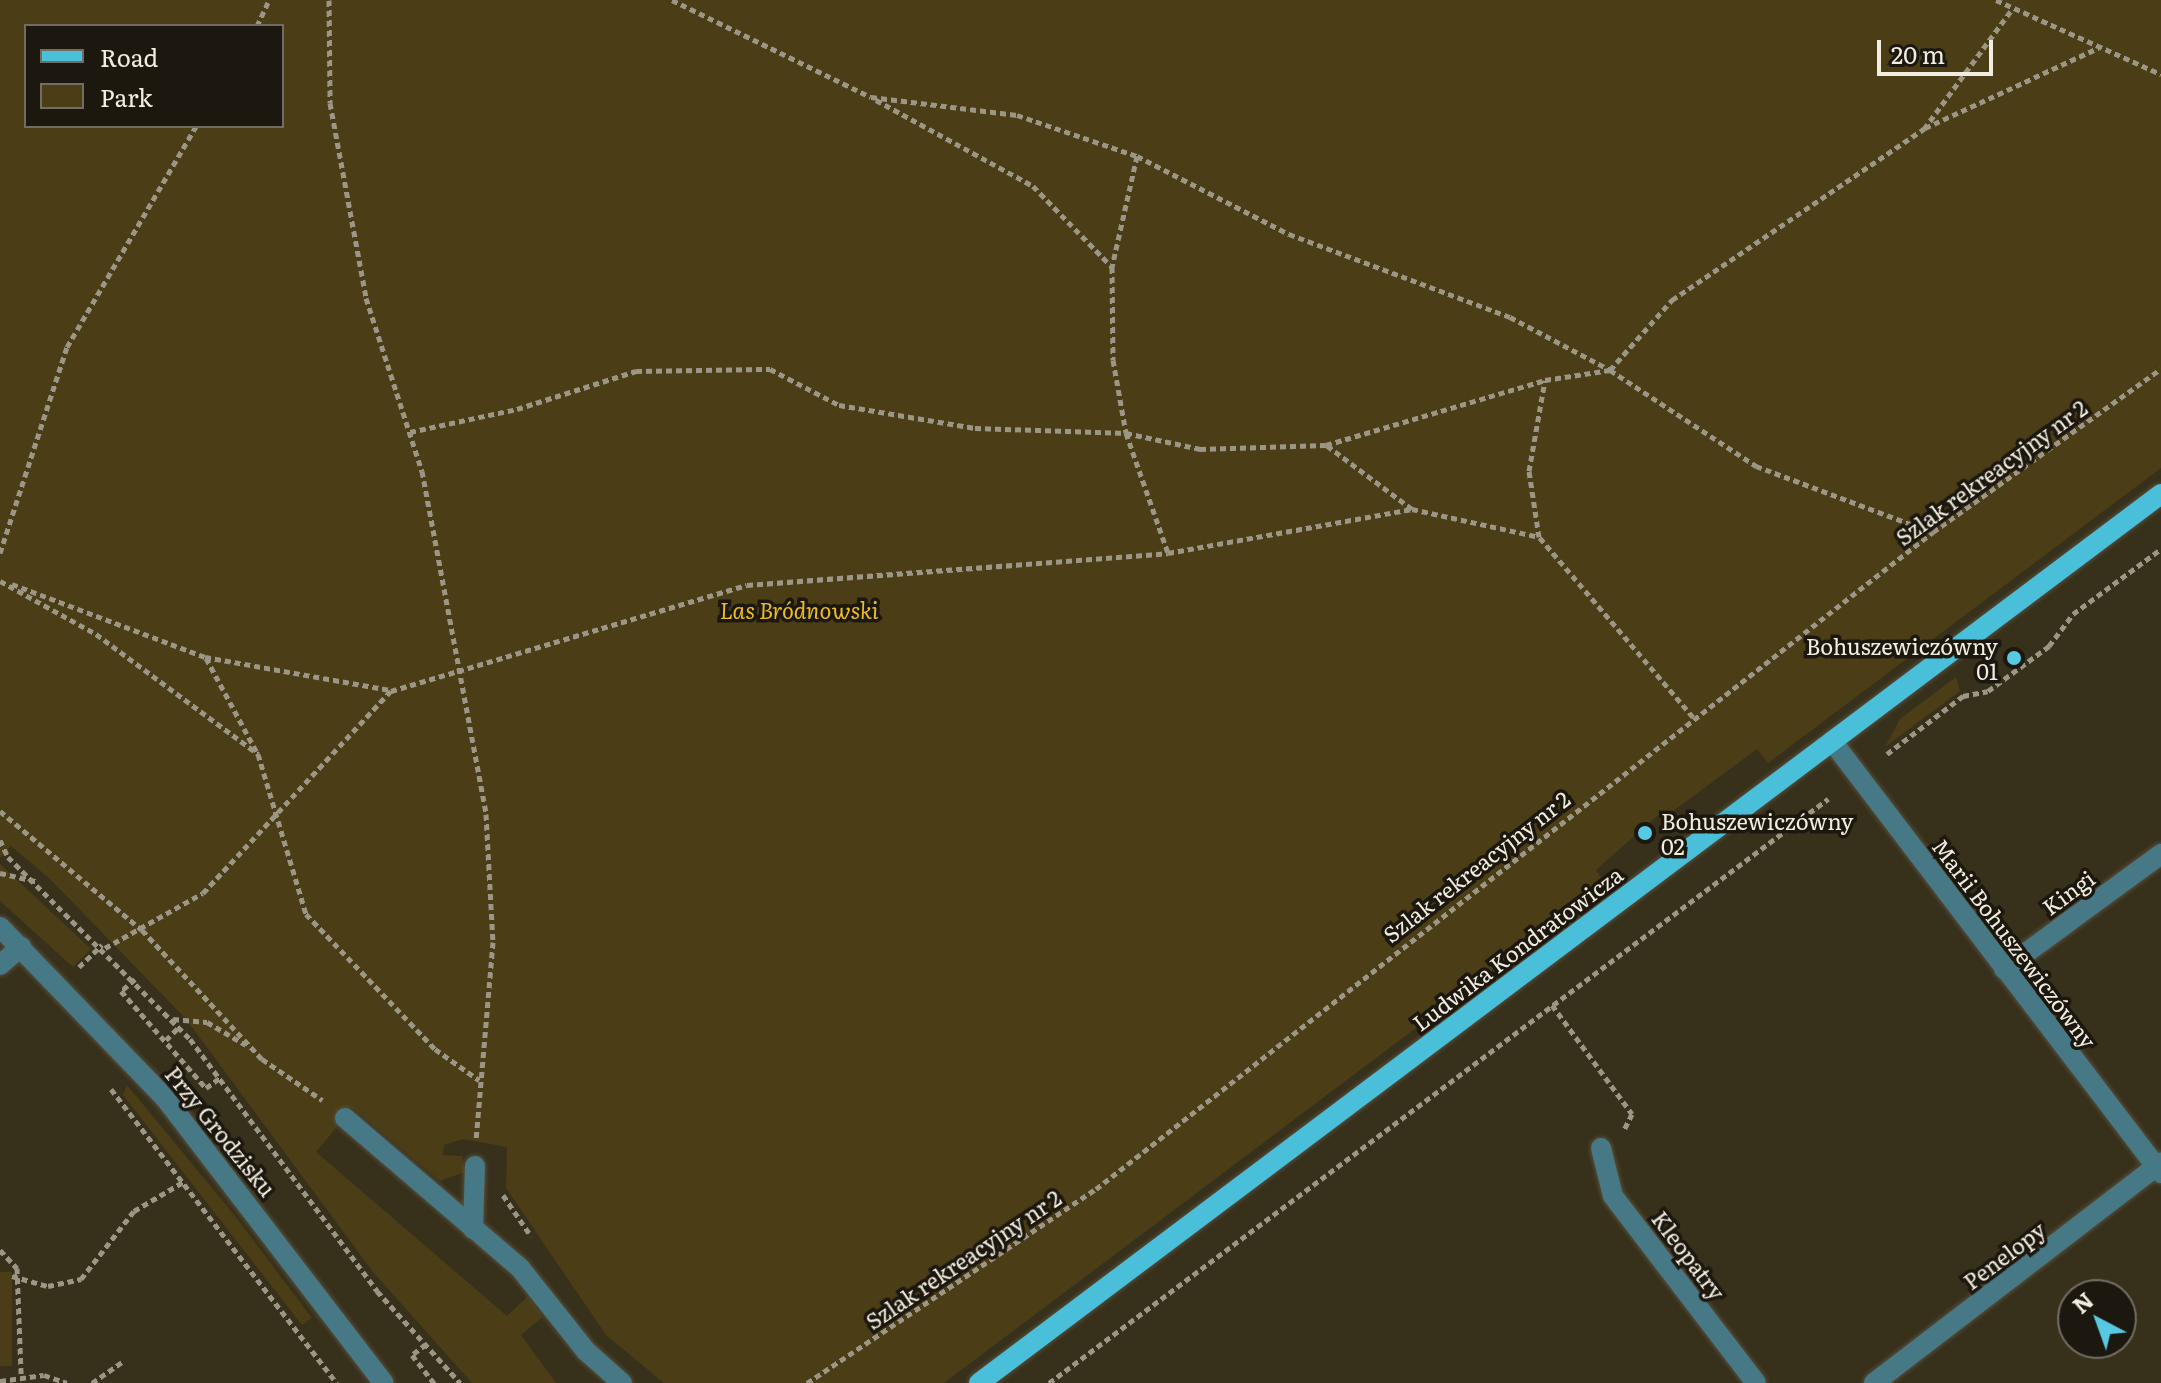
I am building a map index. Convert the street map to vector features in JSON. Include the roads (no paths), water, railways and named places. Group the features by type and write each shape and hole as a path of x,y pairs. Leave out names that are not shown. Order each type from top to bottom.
{"main road":[{"name":"Ludwika Kondratowicza","path":"979,1383 2161,494"}],"street":[{"name":"Marii Bohuszewiczówny","path":"1832,741 2159,1168"},
{"name":"Kingi","path":"2004,969 2161,854"},
{"name":"Przy Grodzisku","path":"0,927 173,1108 384,1383"},
{"path":"0,965 21,947"},
{"path":"345,1118 520,1268 586,1351 622,1383"},
{"name":"Kleopatry","path":"1602,1153 1613,1196 1756,1383"},
{"path":"473,1229 475,1166"},
{"name":"Penelopy","path":"1876,1382 2159,1168"}],"place":[{"name":"Bohuszewiczówny 01","path":"2014,658"},
{"name":"Bohuszewiczówny 02","path":"1645,833"}],"park label":[{"name":"Las Bródnowski","path":"799,610"}]}
